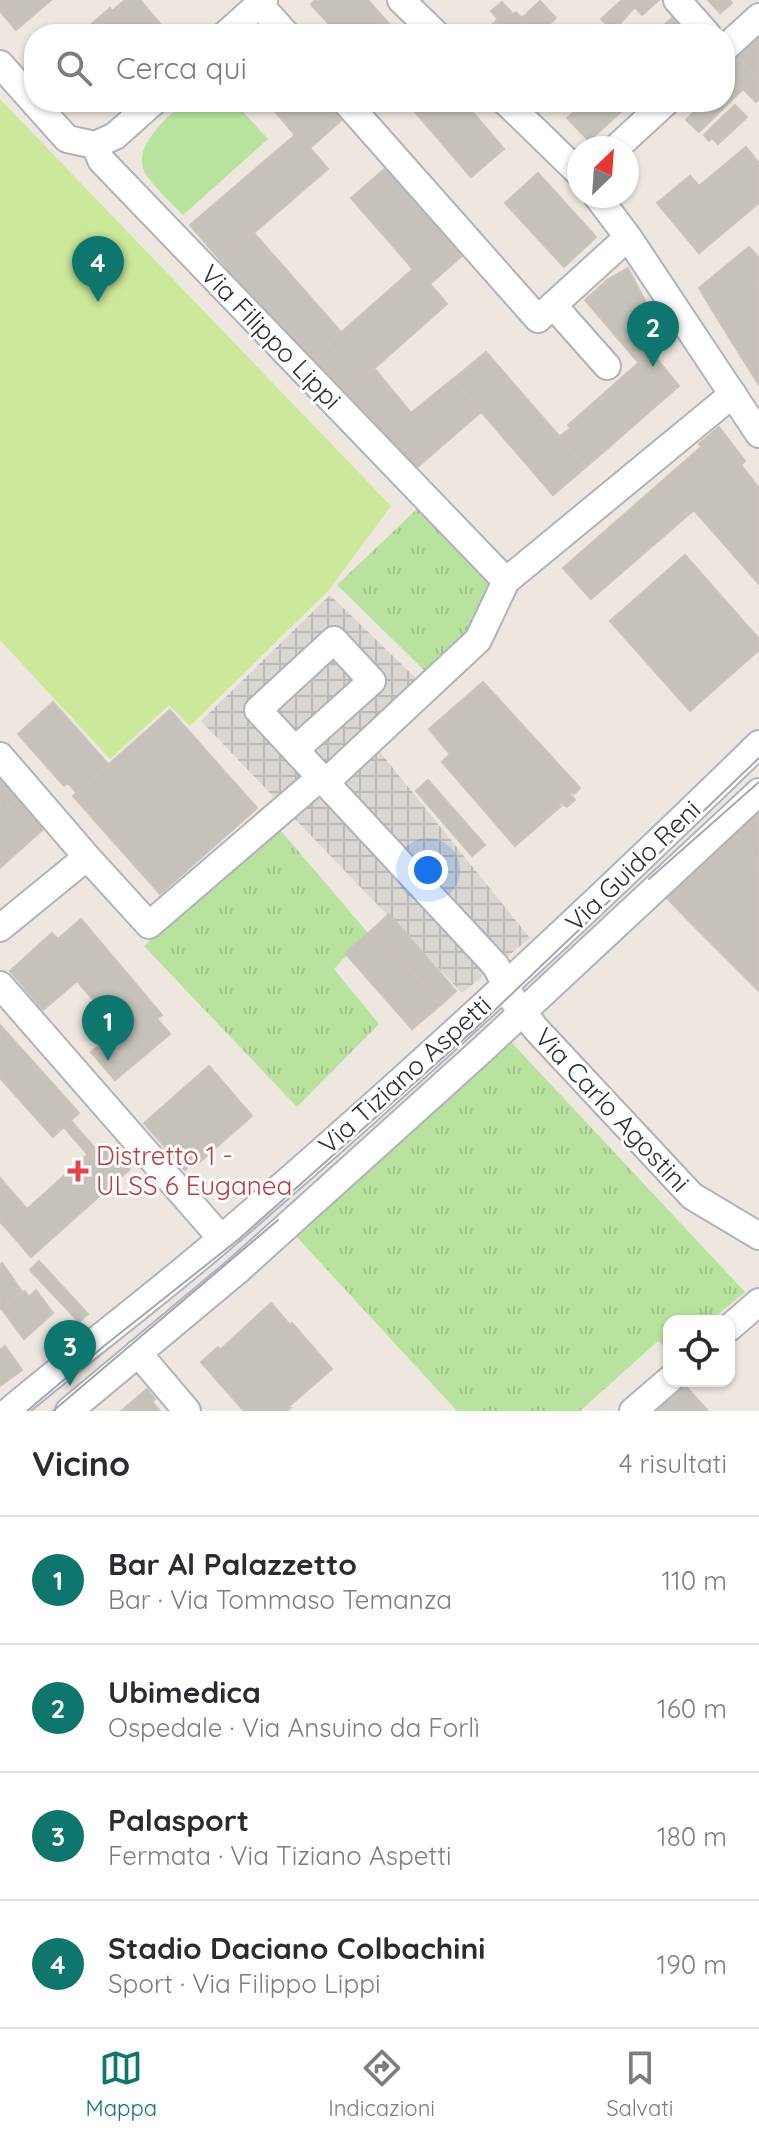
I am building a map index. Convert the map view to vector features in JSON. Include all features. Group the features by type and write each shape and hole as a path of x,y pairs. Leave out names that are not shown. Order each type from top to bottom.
{"street":[{"path":"677,0 698,24"},
{"path":"237,24 262,2 278,24"},
{"path":"409,3 427,24"},
{"path":"735,39 759,17"},
{"path":"0,64 24,91"},
{"path":"43,112 67,139 95,145 115,136 142,112"},
{"path":"355,112 538,319 628,237"},
{"path":"516,112 567,161"},
{"path":"629,136 655,112"},
{"name":"Via Filippo Lippi","path":"95,145 101,160 506,581"},
{"path":"606,208 759,434"},
{"path":"553,305 607,366"},
{"path":"0,756 149,925 323,780 478,640 506,581 733,394"},
{"name":"Via Guido Reni","path":"514,999 759,744"},
{"name":"Via Carlo Agostini","path":"295,750 496,966 514,999 692,1196 759,1236"},
{"name":"Via Guido Reni","path":"514,999 759,792"},
{"path":"0,928 87,857"},
{"path":"0,985 221,1238"},
{"name":"Via Tiziano Aspetti","path":"9,1411 514,999"},
{"name":"Via Tiziano Aspetti","path":"69,1411 237,1271 514,999"},
{"path":"735,1323 759,1302"},
{"path":"138,1353 187,1411"},
{"path":"633,1411 663,1385"}],"green space":[{"path":"0,99 391,506 328,591 190,726 169,705 110,759 0,640"},
{"path":"173,112 243,112 268,139 183,215 147,176 142,166 146,145"},
{"path":"419,507 494,584 473,632 427,673 337,585"},
{"path":"276,825 368,933 334,969 379,1024 297,1107 144,946"},
{"path":"512,1043 745,1292 717,1315 663,1315 663,1346 658,1341 580,1411 457,1411 295,1235"}],"shaded area":[{"path":"330,595 426,688 371,741 530,938 462,993 201,721"}],"building":[{"path":"0,0 51,0 16,30 0,11"},
{"path":"125,0 140,0 160,24 92,24 110,8 112,11"},
{"path":"315,0 368,0 389,24 329,24 311,4"},
{"path":"622,0 659,0 642,15 635,7 619,24 606,24 601,19"},
{"path":"708,0 730,0 732,3 720,13"},
{"path":"540,1 556,18 549,24 492,24 498,19 491,11 502,2 513,14 516,12 522,18"},
{"path":"759,26 759,81 735,53 735,49"},
{"path":"735,53 759,81 759,99 756,102 743,89 735,97"},
{"path":"735,105 747,117 730,133 718,121 728,112 735,112"},
{"path":"275,112 339,112 344,118 310,148 328,169 221,261 190,225 295,135"},
{"path":"415,112 473,112 504,149 471,177"},
{"path":"574,112 621,112 594,136 584,136 567,118"},
{"path":"694,112 719,112 699,132 686,120"},
{"path":"718,121 730,133 718,144 704,135"},
{"path":"746,147 759,163 759,203 699,253 657,203 690,176 699,186"},
{"path":"387,167 463,255 430,284 447,304 360,381 328,344 413,269 351,198"},
{"path":"538,173 596,237 564,267 505,203"},
{"path":"253,232 341,332 328,344 360,381 374,368 411,413 453,379 481,412 407,476 221,261"},
{"path":"749,247 759,258 759,279 717,318 699,288"},
{"path":"628,268 665,340 639,363 585,300 607,280"},
{"path":"759,279 759,385 717,318"},
{"path":"486,352 586,467 553,495 453,379"},
{"path":"651,352 679,386 586,467 559,437 571,428 568,425"},
{"path":"719,427 745,461 741,465 759,488 759,584 694,510 591,599 563,568 701,447 699,444"},
{"path":"685,555 759,639 759,650 690,711 610,621"},
{"path":"483,682 580,788 574,794 569,793 575,800 567,807 560,802 558,804 561,806 515,846 442,762 450,754 429,729"},
{"path":"53,702 109,765 77,793 68,783 64,786 18,734"},
{"path":"170,710 257,808 160,894 73,796"},
{"path":"0,768 23,794 0,814"},
{"path":"428,780 485,845 472,856 416,791"},
{"path":"23,794 50,823 0,868 0,814"},
{"path":"759,803 759,862 731,829"},
{"path":"731,829 759,864 694,926 662,893"},
{"path":"759,864 759,991 694,926"},
{"path":"389,914 456,991 441,1005 374,928"},
{"path":"81,919 162,1015 157,1019 170,1034 115,1080 91,1052 118,1029 77,981 43,1010 10,971 52,933 58,939"},
{"path":"374,928 441,1005 412,1029 345,953"},
{"path":"0,1025 79,1113 53,1137 0,1078"},
{"path":"209,1066 252,1116 194,1167 192,1164 185,1170 144,1123"},
{"path":"71,1121 95,1148 88,1155 64,1127"},
{"path":"107,1144 130,1169 121,1177 98,1151"},
{"path":"95,1148 121,1177 31,1257 6,1228"},
{"path":"0,1178 27,1209 6,1228 0,1222"},
{"path":"39,1261 88,1314 79,1322 30,1270"},
{"path":"2,1263 23,1293 0,1309 0,1265"},
{"path":"36,1290 53,1313 24,1339 1,1308 25,1291 29,1297"},
{"path":"271,1303 332,1369 287,1411 244,1411 201,1362 218,1347 220,1350"},
{"path":"5,1346 22,1370 0,1386 0,1350"},
{"path":"674,1387 686,1387 708,1411 645,1411"},
{"path":"147,1389 160,1411 121,1411"}],"tram line":[{"path":"27,1411 239,1239 475,1029 759,758"},
{"path":"649,879 759,782"},
{"path":"53,1411 278,1220"}],"place":[{"name":"Stadio Daciano Colbachini","path":"98,302"},
{"name":"Ubimedica","path":"653,367"},
{"name":"Bar Al Palazzetto","path":"108,1061"},
{"name":"Distretto 1 - ULSS 6 Euganea","path":"78,1171"},
{"name":"Palasport","path":"70,1386"}]}
